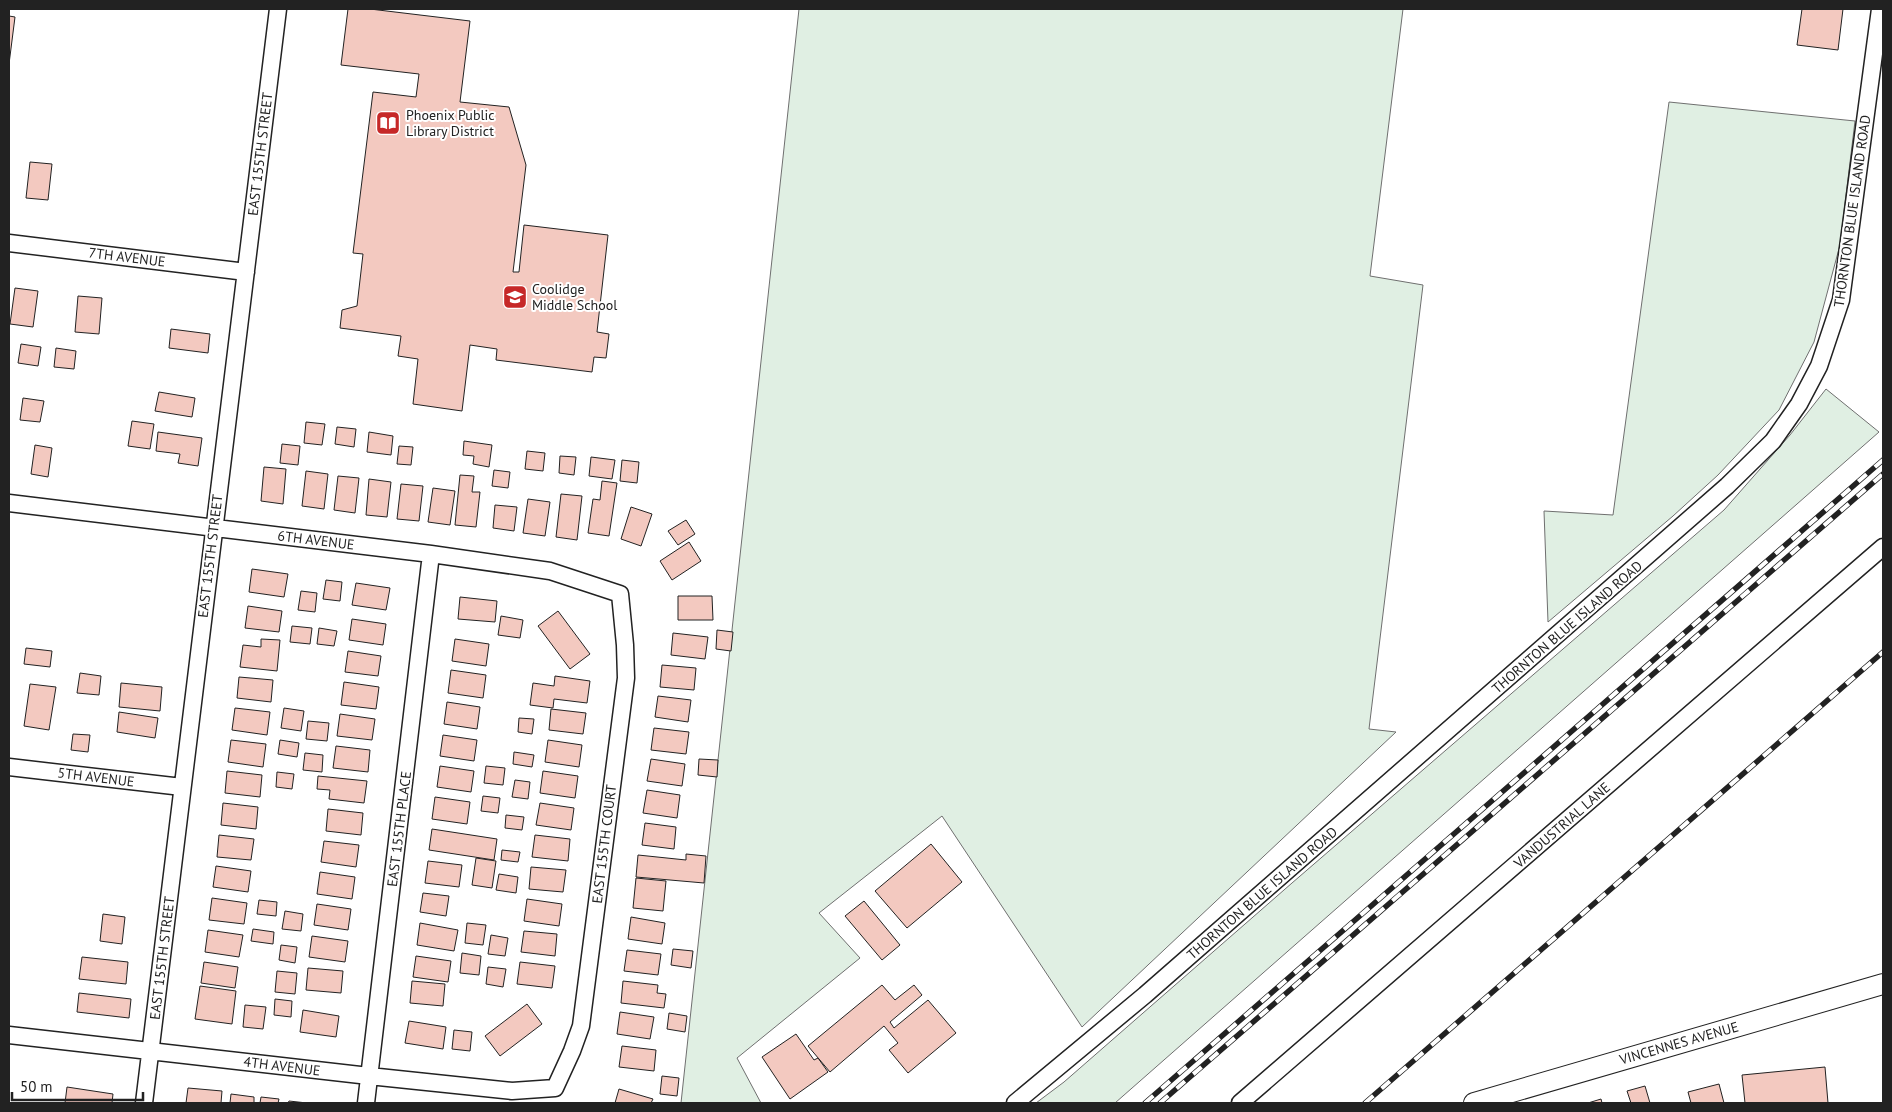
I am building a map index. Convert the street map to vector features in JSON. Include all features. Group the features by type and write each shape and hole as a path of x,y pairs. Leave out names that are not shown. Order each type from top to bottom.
{"street":[{"name":"EAST 155TH STREET","path":"144,1103 278,9"},
{"name":"THORNTON BLUE ISLAND ROAD","path":"1015,1103 1145,995 1697,513 1773,441 1799,404 1819,366 1841,300 1880,9"},
{"name":"7TH AVENUE","path":"9,243 246,272"},
{"name":"6TH AVENUE","path":"9,503 431,554 550,571 620,594"},
{"name":"VANDUSTRIAL LANE","path":"1240,1103 1883,547"},
{"name":"EAST 155TH PLACE","path":"366,1103 431,554"},
{"name":"EAST 155TH COURT","path":"556,1088 581,1026 626,678 620,594"},
{"name":"5TH AVENUE","path":"9,767 182,787"},
{"name":"VINCENNES AVENUE","path":"1474,1103 1883,984"},
{"name":"4TH AVENUE","path":"9,1035 369,1076 512,1090 556,1088"}],"green space":[{"path":"799,9 1403,9 1370,276 1423,285 1369,729 1396,732 1082,1027 942,816 819,913 860,958 737,1058 761,1103 681,1103"},
{"path":"1669,102 1855,121 1840,245 1814,342 1779,410 1718,475 1673,516 1548,622 1544,511 1613,515"},
{"path":"1826,389 1879,432 1115,1103 1036,1103 1064,1082 1724,510 1790,435"}],"building":[{"path":"348,9 370,9 470,21 460,102 509,107 526,165 513,272 519,272 524,225 608,235 597,332 609,334 606,358 594,357 592,372 496,360 497,349 470,345 462,411 413,404 418,359 398,356 401,336 340,328 342,310 357,306 363,254 353,253 373,92 416,97 419,74 341,65"},
{"path":"1802,9 1843,9 1838,50 1797,45"},
{"path":"9,16 15,17 9,64"},
{"path":"30,162 52,164 48,200 26,198"},
{"path":"15,288 38,291 33,327 10,324"},
{"path":"78,296 102,298 99,334 75,332"},
{"path":"171,329 210,334 208,353 169,348"},
{"path":"21,344 41,347 38,366 18,363"},
{"path":"56,348 76,351 74,369 54,367"},
{"path":"159,392 195,398 192,417 155,411"},
{"path":"23,398 44,401 40,422 20,420"},
{"path":"132,421 154,424 150,449 128,446"},
{"path":"306,422 325,424 322,445 304,443"},
{"path":"337,427 356,429 354,447 335,444"},
{"path":"158,432 202,438 198,466 178,463 180,454 156,451"},
{"path":"369,432 393,436 391,455 367,452"},
{"path":"464,441 492,445 489,467 473,464 474,456 463,455"},
{"path":"282,444 300,446 298,465 280,463"},
{"path":"35,445 52,448 48,477 31,474"},
{"path":"399,446 413,447 411,465 397,464"},
{"path":"527,451 545,453 543,471 525,469"},
{"path":"560,456 576,457 574,475 559,473"},
{"path":"591,457 615,460 612,479 589,476"},
{"path":"622,460 639,462 637,483 620,481"},
{"path":"264,467 286,469 283,504 261,501"},
{"path":"494,470 510,472 508,488 492,486"},
{"path":"306,471 328,474 324,509 302,506"},
{"path":"460,475 474,476 472,492 480,492 476,527 455,525"},
{"path":"338,476 359,478 355,513 334,510"},
{"path":"369,479 391,482 387,517 366,515"},
{"path":"602,481 617,483 609,536 588,533 593,499 600,500"},
{"path":"401,484 423,486 419,521 397,519"},
{"path":"433,488 455,491 450,525 428,522"},
{"path":"561,494 582,496 577,540 556,537"},
{"path":"528,499 550,502 545,536 523,533"},
{"path":"495,505 517,507 514,531 493,528"},
{"path":"631,507 652,514 641,546 621,539"},
{"path":"686,520 695,534 678,545 668,531"},
{"path":"689,542 701,561 672,580 660,561"},
{"path":"252,569 288,574 284,597 249,592"},
{"path":"326,580 342,582 340,601 323,599"},
{"path":"356,583 390,588 386,610 352,605"},
{"path":"301,591 317,593 315,612 298,610"},
{"path":"678,596 712,596 713,620 678,620"},
{"path":"460,597 497,601 495,622 458,619"},
{"path":"248,606 282,611 279,632 245,628"},
{"path":"558,611 590,654 570,669 538,626"},
{"path":"501,616 523,620 520,638 498,635"},
{"path":"352,619 386,624 383,645 349,640"},
{"path":"292,626 312,628 310,644 290,642"},
{"path":"319,628 337,631 334,646 317,644"},
{"path":"717,630 733,632 731,651 716,649"},
{"path":"673,633 708,637 705,659 671,655"},
{"path":"261,639 280,640 277,671 240,667 243,645 261,647"},
{"path":"455,639 489,644 486,666 452,661"},
{"path":"26,648 52,651 50,667 24,664"},
{"path":"348,651 381,656 378,676 345,672"},
{"path":"662,665 696,668 694,690 660,687"},
{"path":"451,670 486,675 483,698 448,693"},
{"path":"80,673 101,676 99,695 77,693"},
{"path":"555,676 590,681 587,703 554,699 553,708 530,705 533,683 554,686"},
{"path":"239,677 273,680 271,702 237,698"},
{"path":"344,682 379,687 376,709 341,705"},
{"path":"121,683 162,687 160,711 119,707"},
{"path":"30,684 56,687 49,730 24,726"},
{"path":"658,696 691,700 688,722 655,717"},
{"path":"447,702 480,707 477,729 444,724"},
{"path":"235,708 270,712 267,735 232,730"},
{"path":"284,708 304,711 301,731 281,728"},
{"path":"551,709 586,713 583,734 549,730"},
{"path":"119,712 158,718 155,738 117,732"},
{"path":"340,714 375,719 372,740 337,736"},
{"path":"519,718 534,719 532,734 518,732"},
{"path":"308,721 329,723 327,741 306,739"},
{"path":"654,728 689,732 686,754 651,750"},
{"path":"73,734 90,735 88,752 71,750"},
{"path":"443,735 477,740 474,761 440,756"},
{"path":"231,740 266,744 263,767 228,762"},
{"path":"280,740 299,743 297,757 278,754"},
{"path":"548,740 582,745 579,767 545,762"},
{"path":"336,746 370,750 368,772 333,768"},
{"path":"514,752 534,755 532,767 513,764"},
{"path":"305,753 323,755 322,772 303,770"},
{"path":"651,759 685,764 682,786 647,781"},
{"path":"699,759 718,760 717,777 698,775"},
{"path":"440,766 474,771 471,792 437,787"},
{"path":"486,766 505,768 503,785 484,783"},
{"path":"227,771 262,775 260,797 225,793"},
{"path":"543,771 578,776 575,798 540,793"},
{"path":"277,772 294,774 292,789 276,787"},
{"path":"318,776 367,781 364,803 329,799 330,790 317,789"},
{"path":"515,780 530,782 528,799 512,797"},
{"path":"647,790 680,795 677,818 643,813"},
{"path":"483,796 500,798 498,813 481,811"},
{"path":"435,797 470,802 467,824 432,819"},
{"path":"223,803 258,807 256,829 221,825"},
{"path":"540,803 574,808 571,830 536,825"},
{"path":"328,809 363,813 361,835 326,831"},
{"path":"506,815 524,817 522,830 505,828"},
{"path":"645,823 676,827 674,849 642,845"},
{"path":"432,829 497,839 494,860 429,850"},
{"path":"219,835 254,839 251,860 217,857"},
{"path":"535,835 570,839 568,861 532,857"},
{"path":"324,841 359,845 356,867 321,862"},
{"path":"931,844 962,882 907,928 875,891"},
{"path":"502,850 520,852 518,862 501,860"},
{"path":"686,854 706,856 704,883 636,877 638,855 686,860"},
{"path":"476,858 496,861 492,888 472,885"},
{"path":"428,861 462,865 459,887 425,883"},
{"path":"216,866 251,871 248,892 213,887"},
{"path":"531,867 566,870 563,892 529,889"},
{"path":"320,872 355,877 352,899 317,894"},
{"path":"499,874 518,877 516,893 496,890"},
{"path":"636,878 666,881 663,911 633,908"},
{"path":"423,893 449,896 446,916 420,912"},
{"path":"212,898 247,903 244,924 209,920"},
{"path":"527,899 562,904 559,926 524,921"},
{"path":"259,900 277,902 276,916 257,914"},
{"path":"864,901 900,945 882,960 845,916"},
{"path":"317,904 351,909 348,930 314,925"},
{"path":"285,911 303,914 301,931 282,929"},
{"path":"103,914 125,917 122,944 100,941"},
{"path":"631,917 665,923 662,944 628,939"},
{"path":"420,923 458,930 454,951 417,945"},
{"path":"467,923 486,925 483,945 465,943"},
{"path":"253,929 274,932 273,944 251,941"},
{"path":"208,930 243,935 239,957 205,952"},
{"path":"524,931 557,934 555,956 521,952"},
{"path":"491,935 508,938 505,956 488,954"},
{"path":"312,936 348,941 345,962 309,957"},
{"path":"281,945 297,947 295,963 279,960"},
{"path":"673,949 693,951 691,968 671,965"},
{"path":"627,950 661,954 658,975 624,971"},
{"path":"462,953 481,956 479,975 460,973"},
{"path":"416,956 451,961 448,982 413,977"},
{"path":"82,957 128,962 126,984 79,979"},
{"path":"204,962 238,967 235,988 201,983"},
{"path":"520,962 555,966 552,988 517,984"},
{"path":"488,967 506,969 503,987 486,984"},
{"path":"308,968 343,971 341,993 306,990"},
{"path":"277,971 297,973 295,994 275,992"},
{"path":"412,981 445,984 443,1006 410,1003"},
{"path":"623,981 658,985 657,993 666,994 664,1008 621,1003"},
{"path":"882,985 895,1000 914,985 922,995 890,1022 894,1028 928,1000 956,1033 908,1073 889,1050 898,1043 884,1026 830,1072 808,1046"},
{"path":"200,986 236,991 232,1024 195,1019"},
{"path":"79,993 131,999 129,1018 77,1012"},
{"path":"275,999 292,1001 291,1017 274,1015"},
{"path":"527,1004 542,1024 500,1056 485,1036"},
{"path":"245,1005 266,1007 263,1029 243,1027"},
{"path":"303,1010 339,1016 336,1037 300,1032"},
{"path":"620,1012 654,1017 650,1039 617,1034"},
{"path":"669,1013 687,1016 685,1032 667,1029"},
{"path":"409,1021 446,1027 443,1049 405,1043"},
{"path":"454,1030 472,1032 470,1051 452,1049"},
{"path":"796,1034 814,1060 818,1058 828,1072 790,1099 762,1057"},
{"path":"622,1046 656,1050 654,1071 619,1067"},
{"path":"1825,1067 1828,1103 1745,1103 1742,1075"},
{"path":"662,1076 679,1078 677,1096 660,1094"},
{"path":"1719,1084 1724,1103 1691,1103 1688,1092"},
{"path":"1645,1086 1650,1103 1631,1103 1627,1091"},
{"path":"67,1087 113,1094 112,1103 65,1103"},
{"path":"188,1088 222,1091 221,1103 186,1103"},
{"path":"619,1089 653,1099 651,1103 615,1103"},
{"path":"231,1094 254,1097 254,1103 230,1103"},
{"path":"261,1097 279,1099 278,1103 260,1103"},
{"path":"1601,1099 1602,1103 1588,1103"},
{"path":"289,1101 307,1103 288,1103"}],"railway":[{"path":"1145,1103 1883,460"},
{"path":"1160,1103 1883,474"},
{"path":"1365,1103 1883,652"}],"place":[{"name":"Phoenix Public Library District","path":"388,123"},
{"name":"Coolidge Middle School","path":"515,297"}]}
